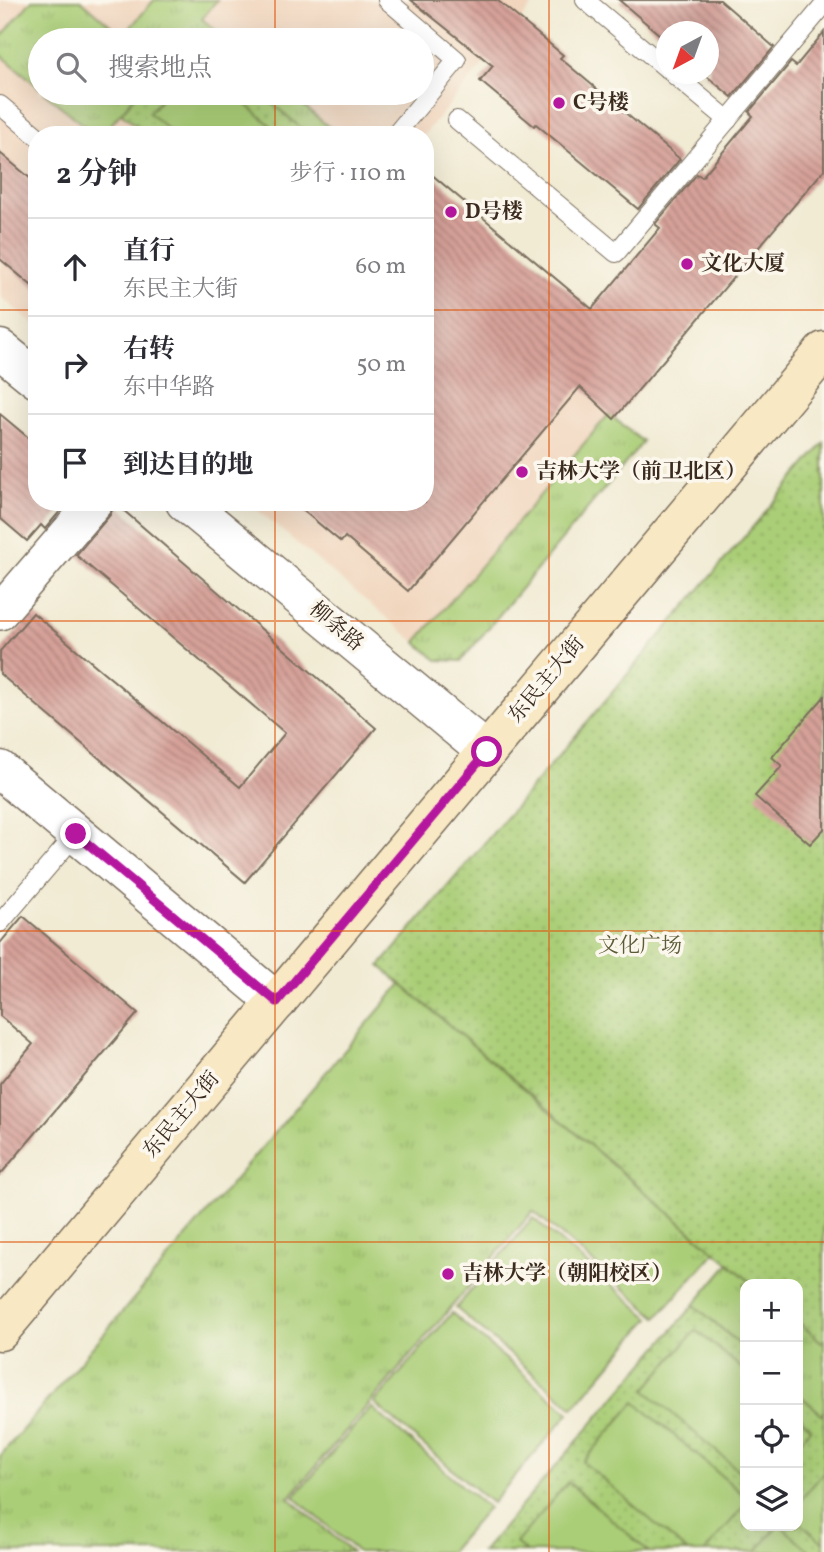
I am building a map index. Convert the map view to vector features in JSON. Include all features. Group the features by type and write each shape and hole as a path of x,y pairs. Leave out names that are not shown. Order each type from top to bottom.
{"main road":[{"name":"东民主大街","path":"0,1331 824,351"}],"street":[{"path":"0,349 28,372"},
{"path":"0,612 87,511"},
{"name":"柳条路","path":"197,511 487,752"},
{"path":"0,770 277,1002"}],"lane":[{"path":"387,0 420,28"},
{"path":"585,0 656,59"},
{"path":"457,120 616,253 824,5"},
{"path":"434,40 457,60 434,88"},
{"path":"685,84 728,120"},
{"path":"0,105 28,128"},
{"path":"402,126 420,105"},
{"path":"0,923 76,834"}],"shaded area":[{"path":"0,0 537,0 432,126 28,126 28,319 0,296"},
{"name":"吉林大学（前卫北区）","path":"434,268 643,442 461,661 437,660 259,511 434,511"}],"green space":[{"path":"32,0 81,0 114,28 28,28 28,78 0,54 0,38"},
{"path":"154,0 217,0 202,19 213,28 130,28"},
{"path":"59,105 128,105 110,126 84,126"},
{"path":"128,105 274,105 298,126 136,126 121,113"},
{"path":"156,105 247,105 272,126 164,126 149,113"},
{"path":"274,105 303,105 328,126 298,126"},
{"path":"609,414 643,442 461,661 437,660 416,642"},
{"name":"文化广场","path":"824,443 824,1344 803,1326 803,1279 747,1279 380,966"},
{"name":"吉林大学（朝阳校区）","path":"401,984 715,1252 657,1317 533,1211 289,1498 352,1552 0,1552 0,1456"},
{"path":"533,1218 650,1318 573,1408 456,1308"},
{"path":"729,1263 747,1279 740,1279 740,1345 694,1305"},
{"path":"694,1305 740,1345 740,1531 803,1531 803,1398 824,1416 824,1552 482,1552"},
{"path":"452,1313 569,1413 492,1503 374,1403"},
{"path":"803,1326 824,1344 824,1416 803,1398"},
{"path":"696,1330 740,1367 740,1472 645,1390"},
{"path":"635,1402 740,1492 740,1511 705,1552 688,1552 583,1462"},
{"path":"371,1407 488,1508 450,1552 358,1552 294,1497"},
{"path":"803,1421 811,1428 803,1438"},
{"path":"824,1472 824,1543 803,1525 803,1497"},
{"path":"568,1482 649,1552 527,1552 516,1543"},
{"path":"774,1531 787,1531 811,1552 756,1552"}],"building":[{"name":"C号楼","path":"411,0 497,0 563,55 560,58 680,159 638,209 480,81 493,66"},
{"path":"619,0 720,0 774,47 732,97 716,84 719,84 719,21 656,21 656,32"},
{"path":"824,32 824,170 614,419 580,387 408,591 345,537 341,542 304,511 434,511 434,177 592,309 660,228 655,224 697,174 702,177 753,116 749,112 791,62 796,66"},
{"path":"0,153 28,176 28,282 0,259"},
{"path":"0,414 28,437 28,511 60,511 45,529 41,525 27,541 0,518"},
{"path":"112,511 124,511 376,728 245,882 0,674 0,651 33,613 240,787 285,733 76,555"},
{"path":"824,697 824,829 810,844 755,796 782,766 772,757"},
{"path":"23,916 138,1013 0,1175 0,1084 33,1044 0,1016 0,943"}],"place":[{"name":"C号楼","path":"559,103"},
{"name":"D号楼","path":"451,212"},
{"name":"文化大厦","path":"687,264"},
{"name":"吉林大学（前卫北区）","path":"522,472"},
{"name":"吉林大学（朝阳校区）","path":"448,1274"}],"route":[{"path":"76,834 277,1002 487,752"}]}
